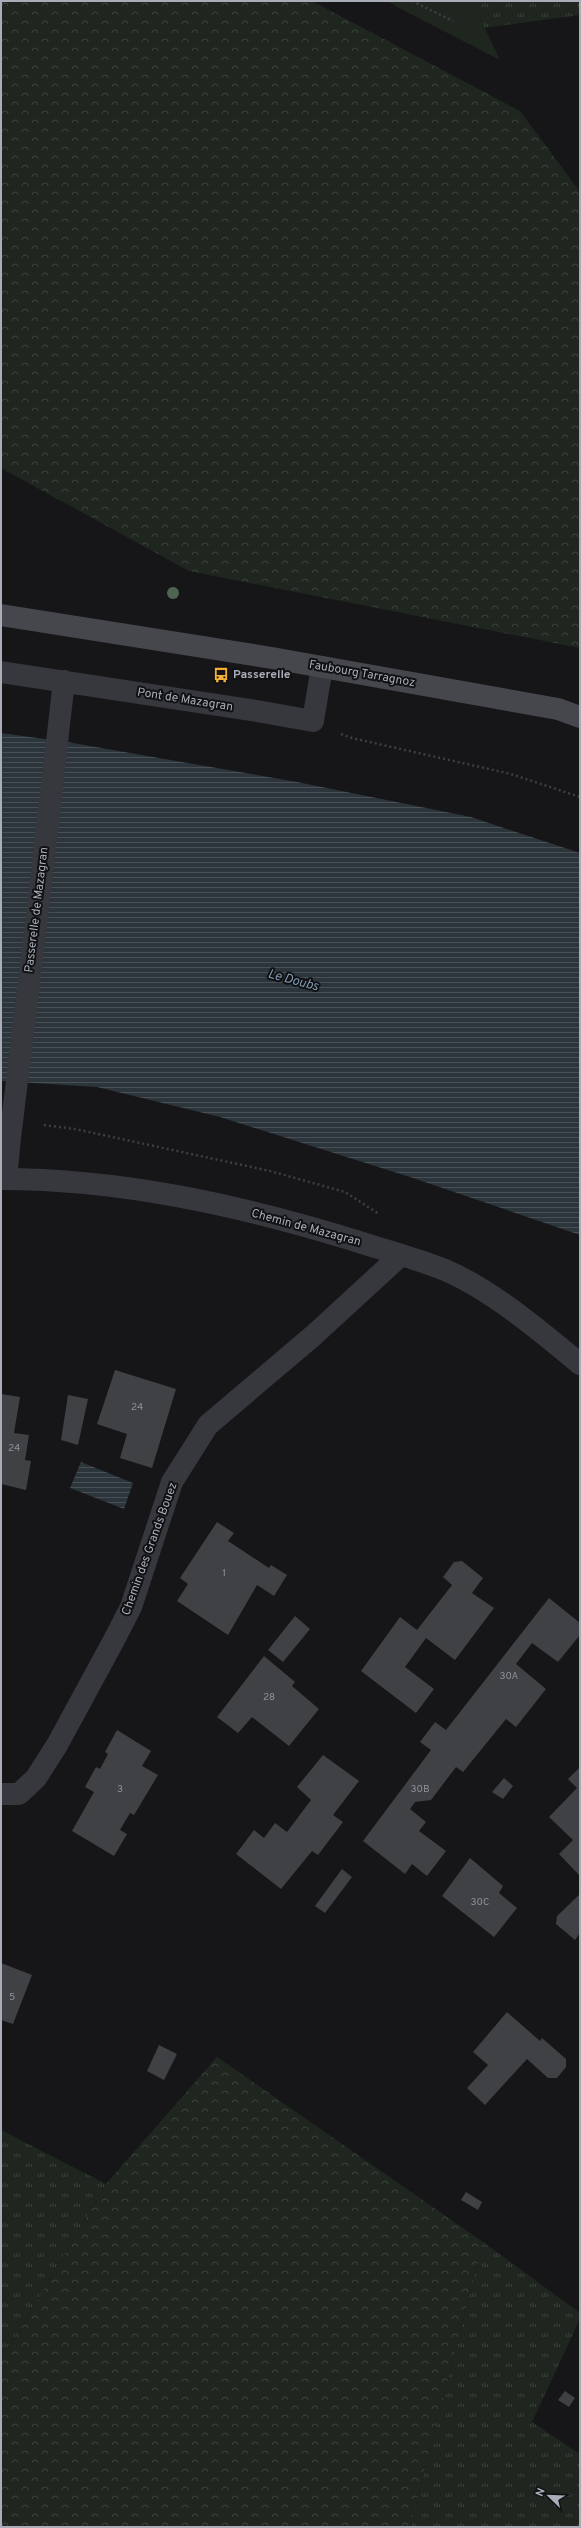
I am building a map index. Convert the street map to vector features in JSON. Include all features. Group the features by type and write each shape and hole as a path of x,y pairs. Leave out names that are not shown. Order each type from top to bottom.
{"main road":[{"name":"Faubourg Tarragnoz","path":"1,615 322,667 558,709 580,717"}],"street":[{"path":"313,721 322,667"},
{"name":"Pont de Mazagran","path":"1,672 313,721"},
{"name":"Passerelle de Mazagran","path":"4,1179 64,681"},
{"name":"Chemin de Mazagran","path":"4,1179 105,1184 192,1199 313,1228 401,1255 446,1270 504,1304 580,1364"},
{"name":"Chemin des Grands Bouez","path":"1,1794 19,1794 36,1778 57,1745 131,1607 172,1482 208,1425 314,1335 401,1255"}],"path":[{"path":"412,1 452,20"},
{"path":"313,721 352,738 510,774 580,797"},
{"path":"38,1124 75,1129 270,1171 345,1192 394,1224 401,1255"}],"green space":[{"path":"1,1 312,1 520,111 580,192 580,648 189,571 1,468"},
{"path":"388,1 472,1 500,60 397,7"},
{"path":"472,1 580,1 580,15 484,28"},
{"path":"217,2057 483,2242 410,2527 1,2527 1,2362 106,2184"},
{"path":"1,2130 106,2184 1,2362"},
{"path":"483,2242 580,2313 580,2319 532,2422 580,2454 580,2527 410,2527"}],"water":[{"name":"Le Doubs","path":"1,733 67,742 297,782 471,817 580,853 580,1235 413,1178 220,1117 97,1087 1,1081"},
{"path":"81,1462 133,1483 124,1509 70,1488"}],"building":[{"path":"115,1370 176,1389 152,1468 120,1458 127,1434 97,1424"},
{"path":"1,1394 20,1397 14,1433 29,1435 25,1460 31,1461 26,1490 1,1484"},
{"path":"68,1395 88,1399 78,1445 61,1440"},
{"path":"217,1522 234,1533 228,1541 269,1568 271,1565 287,1575 274,1596 257,1585 228,1635 177,1601 188,1584 180,1578"},
{"path":"462,1561 483,1578 472,1593 494,1608 455,1660 426,1638 405,1667 434,1689 416,1713 361,1671 400,1617 417,1630 452,1585 443,1577 454,1562"},
{"path":"549,1598 580,1623 580,1635 558,1662 532,1643 516,1664 546,1689 516,1727 506,1719 463,1772 456,1767 431,1800 415,1802 410,1809 426,1822 419,1831 446,1851 427,1876 412,1864 405,1874 363,1841 431,1750 420,1742 435,1722 446,1730"},
{"path":"295,1616 310,1629 283,1662 268,1650"},
{"path":"264,1656 295,1682 292,1686 319,1709 289,1746 252,1717 238,1733 217,1717"},
{"path":"117,1730 151,1751 142,1766 158,1775 134,1815 130,1813 120,1830 127,1834 114,1856 72,1831 94,1792 85,1787 96,1767 100,1769 108,1754 105,1752"},
{"path":"323,1755 359,1781 333,1815 343,1822 318,1855 312,1851 281,1889 236,1854 254,1830 264,1838 275,1823 287,1832 311,1800 297,1787"},
{"path":"580,1767 580,1876 559,1854 573,1840 549,1817 577,1788 568,1779"},
{"path":"504,1778 513,1786 503,1799 492,1792"},
{"path":"470,1858 503,1886 499,1893 517,1908 494,1937 442,1896"},
{"path":"342,1869 352,1877 325,1913 315,1906"},
{"path":"580,1894 580,1933 575,1940 556,1924 557,1916"},
{"path":"1,1963 32,1975 13,2024 1,2020"},
{"path":"507,2012 540,2041 542,2038 566,2059 566,2067 557,2078 548,2078 527,2059 485,2105 467,2088 488,2065 473,2052"},
{"path":"159,2045 177,2054 164,2080 147,2071"},
{"path":"466,2192 482,2202 478,2210 461,2200"},
{"path":"565,2391 575,2398 569,2407 558,2400"}],"place":[{"name":"Passerelle","path":"221,675"}]}
